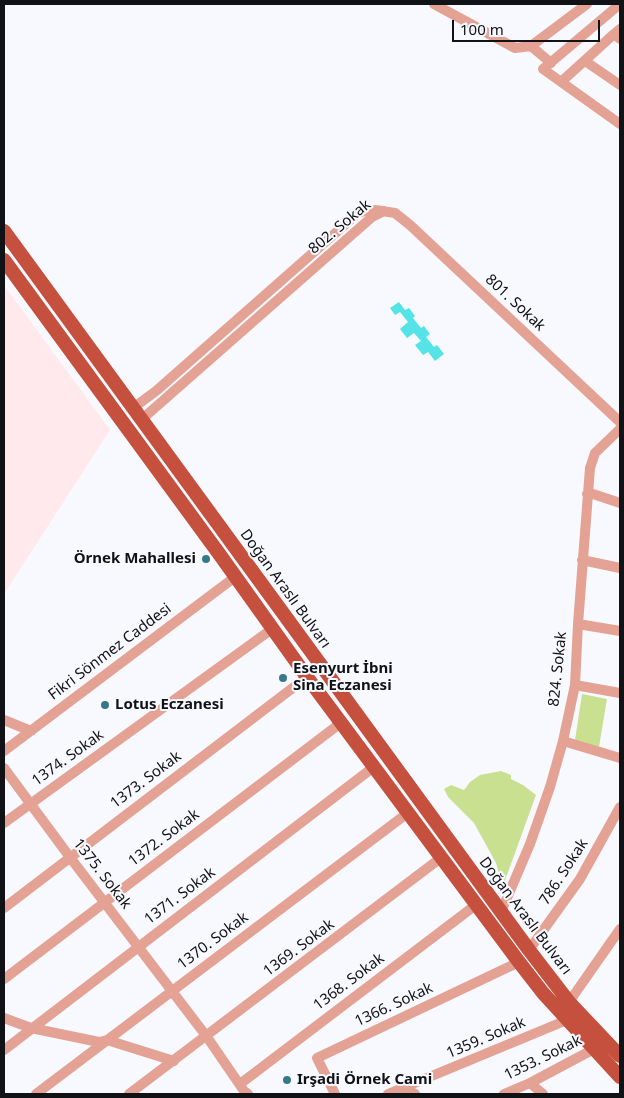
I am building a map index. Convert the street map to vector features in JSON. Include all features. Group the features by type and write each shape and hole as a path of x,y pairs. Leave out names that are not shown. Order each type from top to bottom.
{"main road":[{"name":"Doğan Araslı Bulvarı","path":"4,231 529,950 569,1002 620,1055"},
{"name":"Doğan Araslı Bulvarı","path":"4,260 307,677 519,962 543,993 620,1077"}],"street":[{"path":"434,4 515,48 531,46 587,4"},
{"path":"547,66 620,4"},
{"path":"561,82 618,34"},
{"path":"531,46 561,82 620,124"},
{"path":"585,61 620,85"},
{"name":"802. Sokak","path":"132,408 156,391 358,214 364,211 385,211"},
{"name":"802. Sokak","path":"141,420 372,217 385,211"},
{"name":"801. Sokak","path":"385,211 395,213 410,225 620,422"},
{"name":"824. Sokak","path":"501,912 530,844 564,741 575,685 582,560 590,468 596,453 619,434"},
{"path":"587,494 593,494 620,503"},
{"path":"582,560 620,568"},
{"name":"Fikri Sönmez Caddesi","path":"4,751 235,577"},
{"path":"578,624 620,631"},
{"name":"1374. Sokak","path":"4,823 272,629"},
{"name":"1373. Sokak","path":"4,908 69,856 307,677"},
{"path":"575,685 620,693"},
{"path":"4,720 31,731"},
{"name":"1372. Sokak","path":"4,979 342,722"},
{"path":"564,741 620,758"},
{"name":"1371. Sokak","path":"4,1050 375,766"},
{"name":"1375. Sokak","path":"4,768 207,1037 243,1091"},
{"name":"1370. Sokak","path":"36,1094 409,812"},
{"name":"786. Sokak","path":"529,950 580,879 619,812"},
{"name":"1369. Sokak","path":"129,1094 207,1037 442,857"},
{"name":"1368. Sokak","path":"243,1091 477,904"},
{"path":"569,1002 620,929"},
{"name":"1366. Sokak","path":"335,1094 317,1058 519,962"},
{"path":"4,1018 31,1028 98,1042 107,1040 174,1061"},
{"name":"1359. Sokak","path":"388,1094 567,1020"},
{"name":"1353. Sokak","path":"504,1094 530,1083 594,1049"},
{"path":"530,1083 543,1094"},
{"path":"404,1088 415,1094"}],"shaded area":[{"path":"4,285 110,430 4,594"}],"green space":[{"path":"582,694 607,699 599,747 575,740"},
{"path":"501,771 511,775 511,779 536,795 503,886 497,880 499,874 496,863 474,823 448,797 444,789 451,785 464,790 470,782 480,775"}],"water":[{"path":"399,302 405,310 409,308 415,316 413,318 421,328 424,326 430,334 426,337 434,347 437,345 444,354 435,361 428,352 423,355 415,345 421,341 414,333 407,338 400,329 408,322 400,312 395,315 390,308"}],"place":[{"name":"Örnek Mahallesi","path":"206,559"},
{"name":"Esenyurt İbni Sina Eczanesi","path":"283,678"},
{"name":"Lotus Eczanesi","path":"105,705"},
{"name":"Irşadi Örnek Cami","path":"287,1080"}]}
